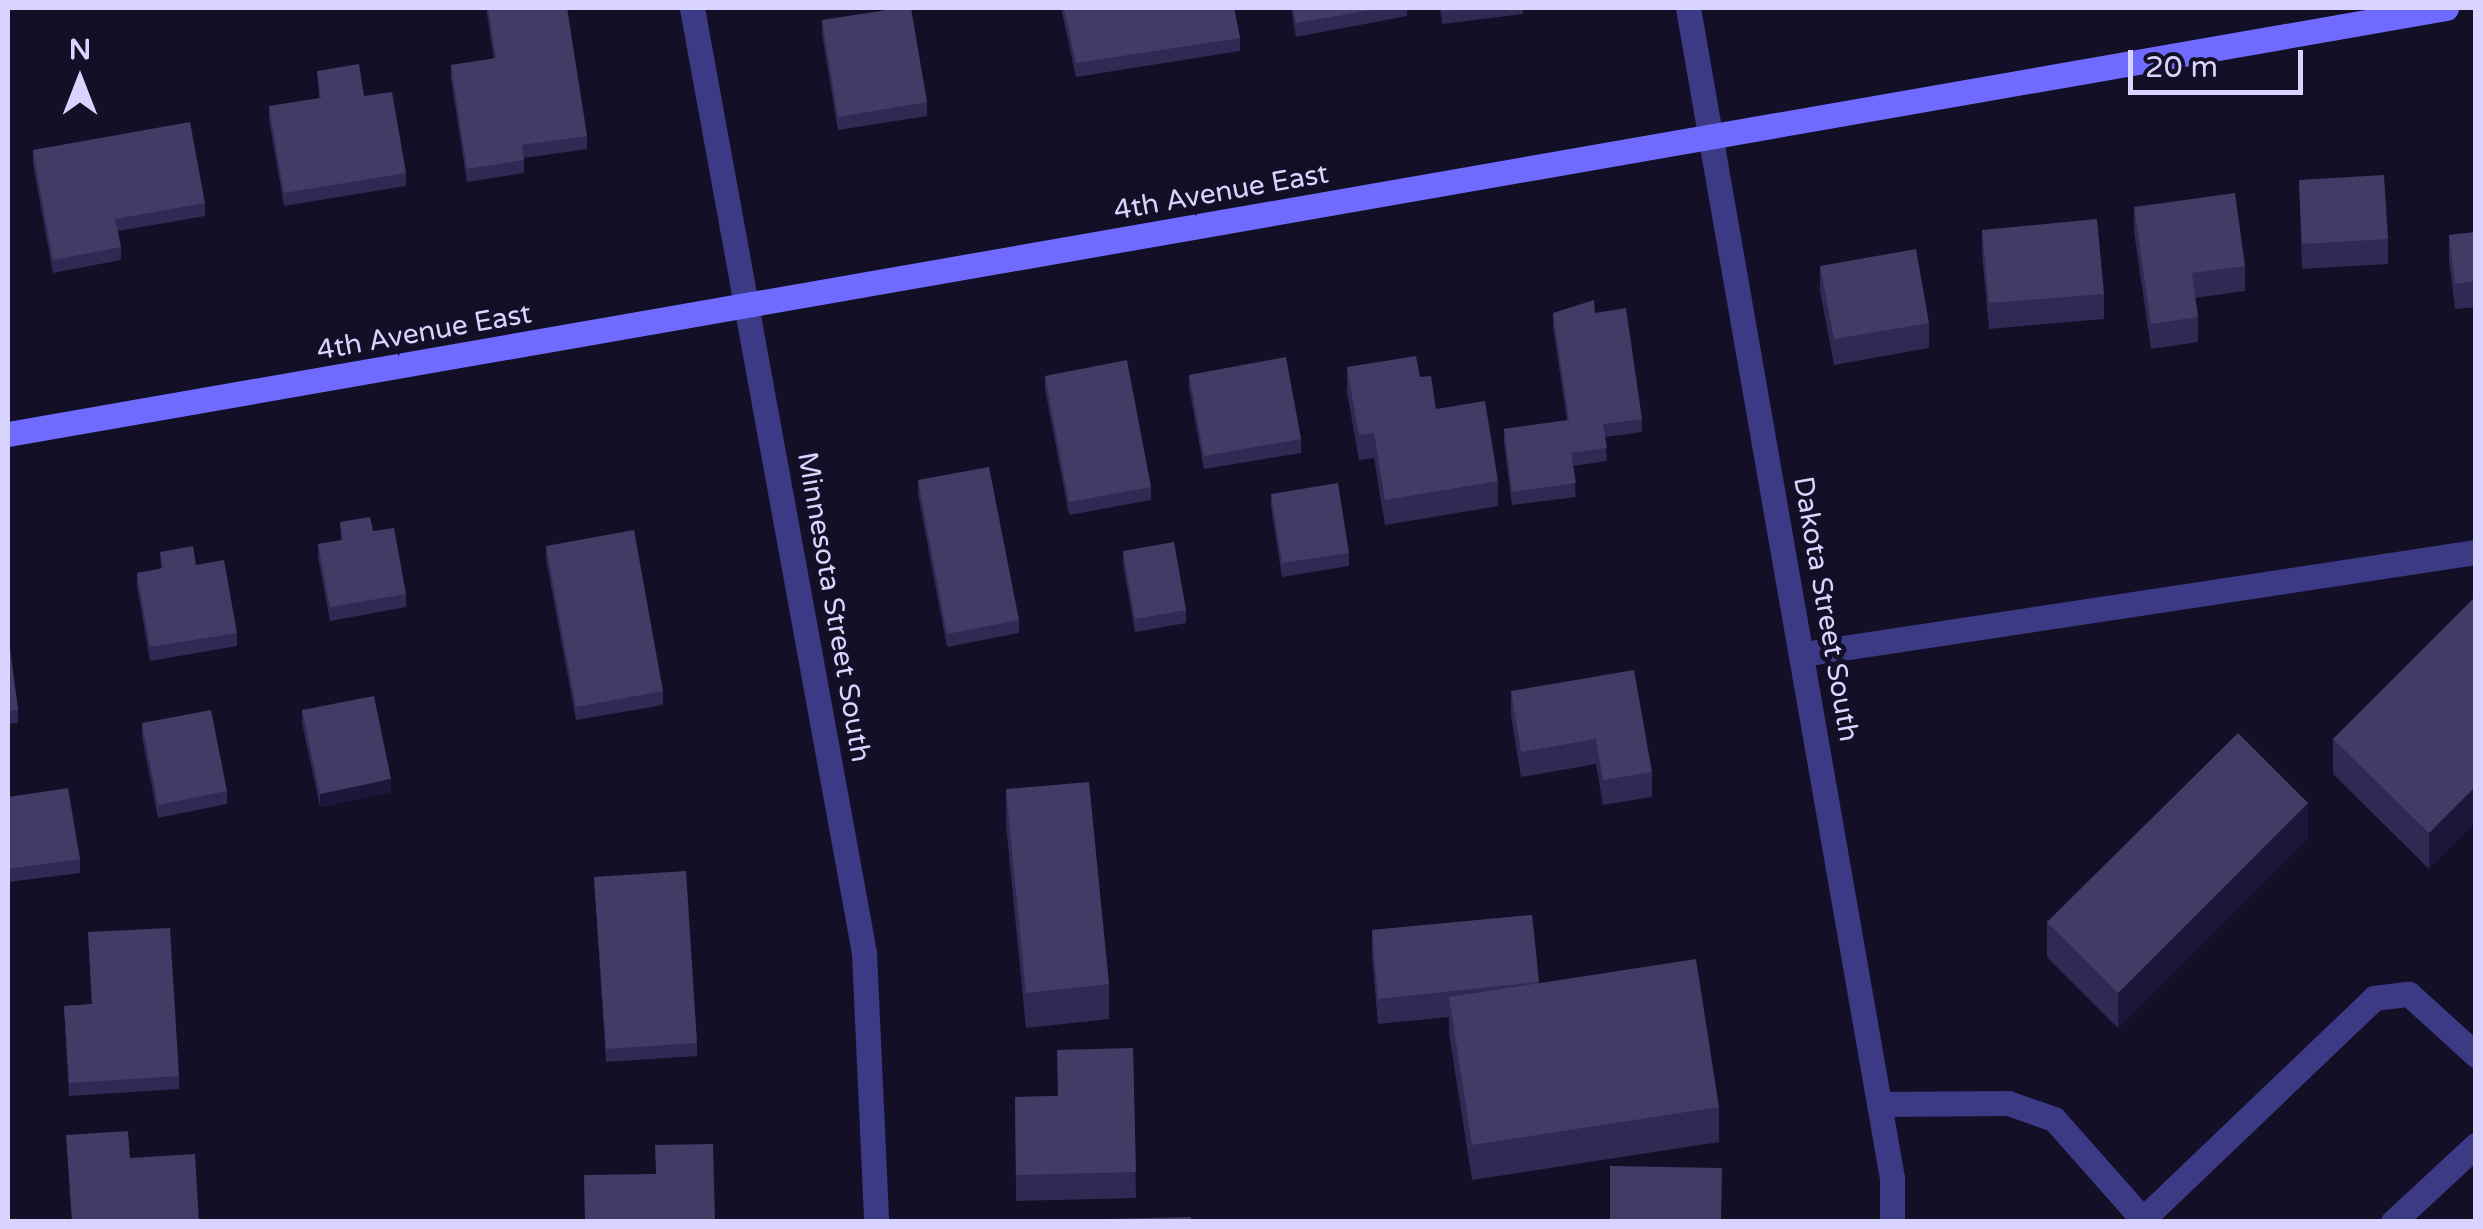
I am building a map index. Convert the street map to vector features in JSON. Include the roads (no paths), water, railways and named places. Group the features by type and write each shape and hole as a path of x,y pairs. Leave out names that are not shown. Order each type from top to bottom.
{"street":[{"name":"Minnesota Street South","path":"692,8 752,307 864,952 876,1222"},
{"name":"Dakota Street South","path":"1688,8 1714,133 1880,1104 1892,1222"},
{"name":"4th Avenue East","path":"8,434 2446,8"},
{"path":"1803,654 2476,552"},
{"path":"1880,1104 2008,1103 2054,1118 2144,1220 2374,998 2409,994 2476,1055"},
{"path":"2393,1222 2476,1145"}]}
